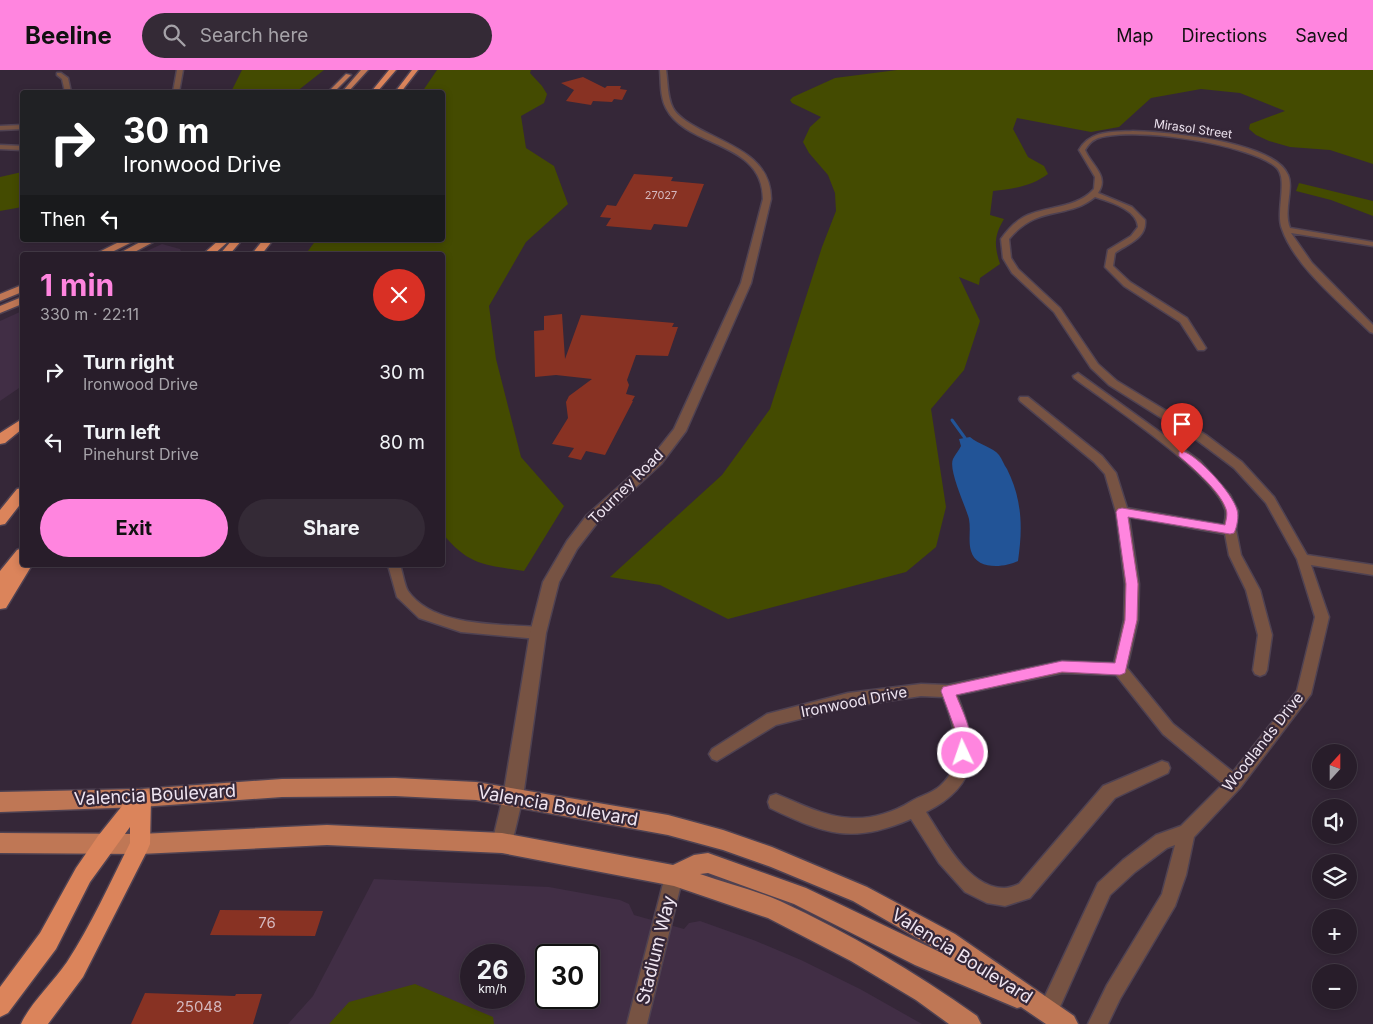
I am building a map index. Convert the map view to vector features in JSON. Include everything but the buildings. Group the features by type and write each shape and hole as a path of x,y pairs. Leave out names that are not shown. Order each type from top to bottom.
{"highway":[{"path":"376,90 393,70"},
{"path":"400,90 415,70"},
{"path":"210,252 222,242"},
{"path":"227,252 235,242"},
{"path":"258,252 266,242"},
{"path":"0,440 20,425"},
{"path":"0,520 20,495"},
{"path":"0,582 20,557"},
{"path":"0,603 23,567"},
{"path":"0,1005 48,941 83,876 140,798"},
{"path":"33,1024 76,969 140,844 140,798"}],"main road":[{"path":"333,90 352,70"},
{"path":"347,90 366,70"},
{"path":"104,252 126,242"},
{"path":"127,252 148,242"},
{"path":"0,298 20,289"},
{"path":"0,310 20,301"},
{"name":"Valencia Boulevard","path":"0,802 140,798 282,788 386,787 476,791 668,825 723,840 772,857 860,894 947,942 1066,1024"},
{"path":"0,843 140,844 327,835 502,843 674,876 772,909 859,953 924,992 969,1024"},
{"path":"674,876 694,865 708,863 737,872 799,895 924,957 1048,1011"}],"street":[{"path":"176,90 180,70"},
{"name":"Tourney Road","path":"502,843 513,797 538,633 551,582 572,544 592,519 656,461 680,430 746,283 767,199 767,187 764,177 755,166 735,150 693,129 675,116 669,108 666,99 663,70"},
{"path":"59,74 65,78 68,90"},
{"path":"0,128 20,127"},
{"name":"Mirasol Street","path":"1095,194 1099,189 1099,178 1082,150 1088,140 1109,133 1140,133 1219,142 1240,147 1269,159 1278,165 1286,178 1283,222 1289,241 1302,258 1373,330"},
{"path":"0,147 20,148"},
{"path":"1095,194 1130,208 1143,222 1137,235 1111,252 1109,267 1126,284 1184,320 1201,348"},
{"name":"Woodlands Drive","path":"1048,1011 1104,889 1129,866 1162,841 1186,832 1234,783 1304,694 1322,617 1303,559 1270,500 1238,465 1202,438 1112,383 1094,366 1057,310 1015,271 1007,258 1005,239 1020,222 1034,215 1070,206 1095,194"},
{"path":"1285,230 1373,244"},
{"path":"1078,376 1196,464 1226,498 1232,511 1230,530 1235,555 1252,590 1265,635 1260,670"},
{"path":"1024,398 1098,459 1110,473 1122,512 1132,584 1131,620 1120,669 1168,729 1234,783"},
{"path":"1125,412 1143,403"},
{"path":"1122,512 1230,530"},
{"path":"1303,559 1373,570"},
{"path":"395,567 402,593 424,614 462,626 538,633"},
{"name":"Ironwood Drive","path":"717,754 772,719 848,700 893,692 948,691 1062,667 1120,669"},
{"path":"776,802 795,812 822,820 863,826 879,823 946,792 961,768 964,740 962,729 948,691"},
{"path":"914,808 964,881 986,894 1000,898 1013,897 1024,892 1110,792 1162,768"},
{"path":"1098,1024 1106,1004 1155,927 1170,898 1186,832"},
{"name":"Stadium Way","path":"638,1024 674,876"}],"shaded area":[{"path":"162,244 180,249 182,252 145,252"},
{"path":"20,312 20,387 0,401 0,321"},
{"path":"374,879 549,887 620,900 629,904 634,915 684,929 689,923 700,921 756,941 801,960 860,989 922,1024 288,1024 313,996"}],"green space":[{"path":"242,70 324,70 299,90 232,90"},
{"path":"437,70 531,70 530,73 547,94 544,103 521,116 526,148 554,166 568,204 526,242 489,306 496,359 521,457 564,506 524,571 479,562 461,552 445,536 445,252 307,252 315,242 445,242 445,90 423,90"},
{"path":"897,70 1373,70 1373,164 1330,150 1290,147 1256,135 1249,129 1250,124 1285,111 1240,93 1201,89 1151,98 1119,127 1091,132 1017,118 1013,129 1028,157 1044,166 1048,174 1022,186 993,191 990,215 1004,219 998,231 996,241 1000,264 980,278 979,285 959,277 980,321 964,370 931,409 946,507 936,547 906,572 728,619 660,585 610,577 722,475 770,409 822,247 836,211 835,193 828,175 809,153 803,142 810,127 821,117 792,103 790,100 835,78"},
{"path":"20,172 20,207 0,211 0,177"},
{"path":"1299,183 1373,201 1373,216 1331,200 1296,191"},
{"path":"415,984 460,1003 460,1009 474,1009 493,1017 494,1024 329,1024 349,1002"}],"water":[{"path":"970,437 999,455 1012,480 1016,491 1021,525 1018,561 1005,565 991,566 978,562 971,551 969,519 955,480 952,464 961,446 959,439"}],"waterway":[{"path":"952,420 965,438"}],"route":[{"path":"963,753 964,740 962,729 948,691 1062,667 1120,669 1131,620 1132,584 1131,565 1122,512 1230,530 1233,520 1232,511 1226,498 1196,464 1182,454"}]}
